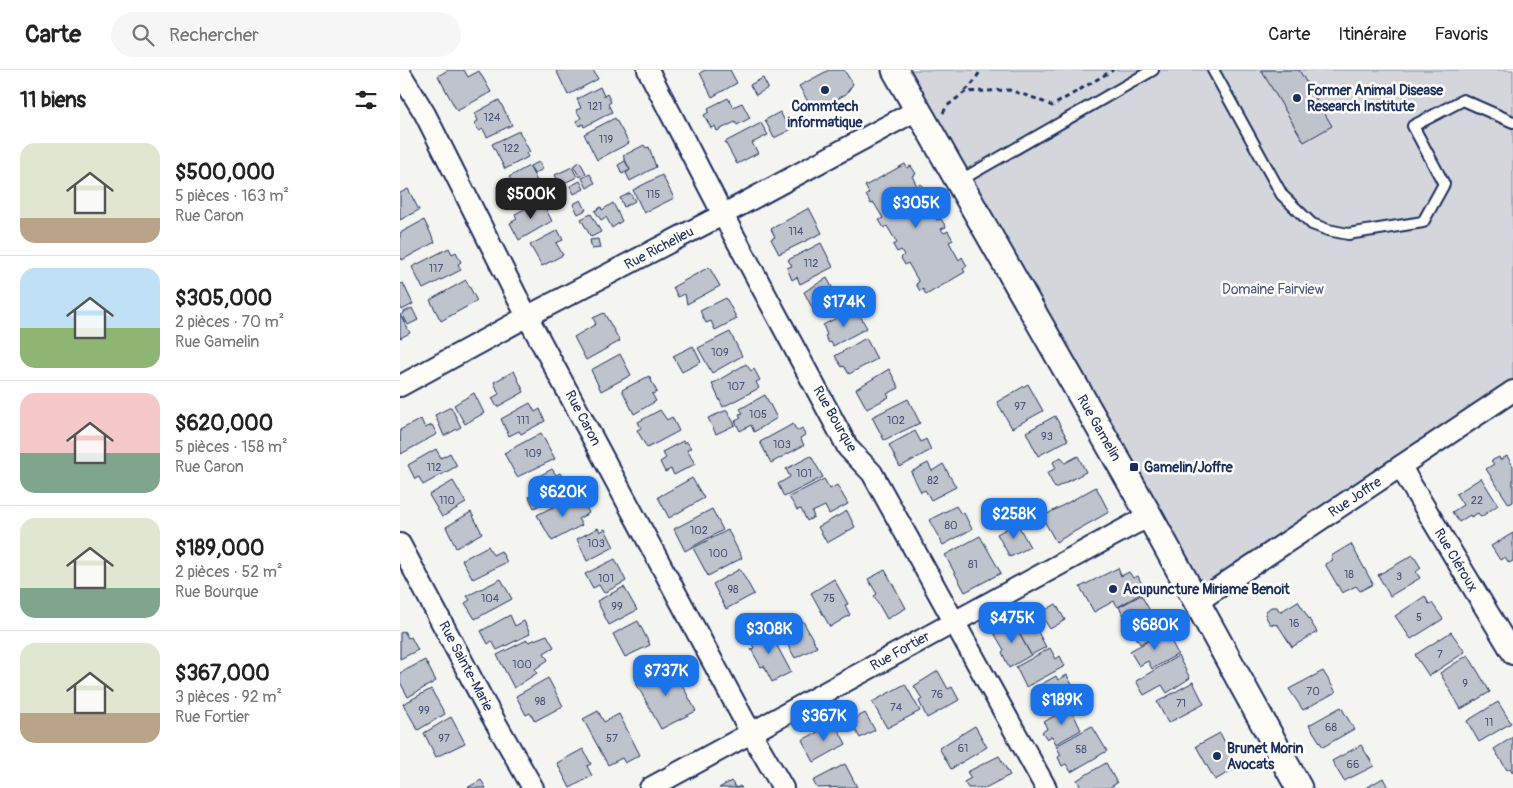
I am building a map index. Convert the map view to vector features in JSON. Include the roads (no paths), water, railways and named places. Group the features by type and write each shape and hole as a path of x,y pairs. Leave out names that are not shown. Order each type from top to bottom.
{"street":[{"name":"Rue Bourque","path":"648,70 848,448 872,473 1046,788"},
{"name":"Rue Gamelin","path":"895,70 1150,517 1299,788"},
{"name":"Rue Caron","path":"400,74 425,114 528,316 783,788"},
{"name":"Rue Richelieu","path":"400,386 528,316 918,110"},
{"name":"Rue Joffre","path":"1197,602 1513,391"},
{"name":"Rue Cléroux","path":"1401,466 1513,654"},
{"name":"Rue Fortier","path":"650,788 1150,517"},
{"name":"Rue Sainte-Marie","path":"400,544 485,704 533,788"}],"lane":[{"path":"958,181 1153,70"},
{"path":"1213,70 1282,195 1312,224 1348,234 1423,222 1444,184 1413,126 1463,100 1513,122"}],"place":[{"name":"Commtech informatique","path":"825,90"},
{"name":"Former Animal Disease Research Institute","path":"1297,98"},
{"name":"Gamelin/Joffre","path":"1134,467"},
{"name":"Acupuncture Miriame Benoit","path":"1113,589"},
{"name":"Brunet Morin Avocats","path":"1217,756"}],"park label":[{"name":"Domaine Fairview","path":"1273,289"}]}
